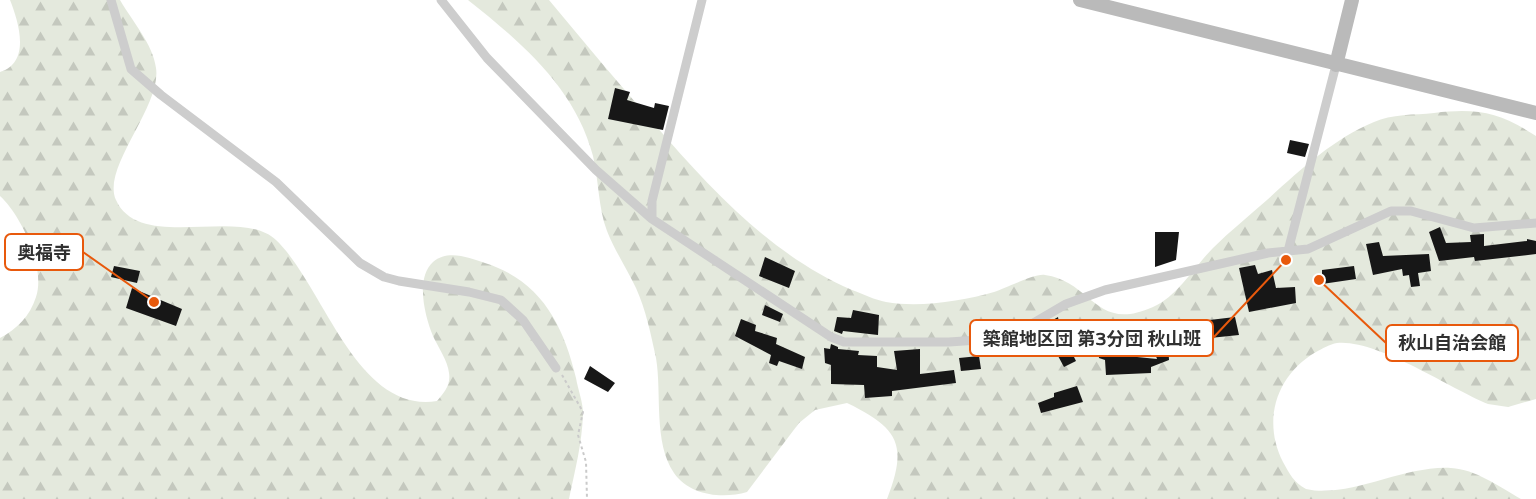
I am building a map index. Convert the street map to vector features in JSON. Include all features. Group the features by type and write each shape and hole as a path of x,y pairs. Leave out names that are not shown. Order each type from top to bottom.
{"street":[{"path":"111,0 131,69 161,95 276,182 360,263 384,277 399,282 469,292 501,300 523,320 556,368"},
{"path":"441,0 488,58 596,170 652,219 831,337 844,342 949,342 1008,338 1066,304 1105,290 1268,253 1308,249 1391,211 1411,211 1474,228 1536,223"},
{"path":"652,219 652,201 702,0"},
{"path":"1080,0 1536,113"},
{"path":"1288,251 1352,0"}],"path":[{"path":"556,368 566,379 583,412 578,435 586,462 587,499"}],"green space":[{"path":"10,0 120,0 151,50 156,68 150,100 117,171 114,187 116,200 128,216 146,224 168,227 239,227 260,231 276,240 310,286 344,343 363,368 384,388 409,400 437,401 448,385 448,368 430,328 423,298 424,278 433,262 439,258 452,255 485,263 521,281 535,293 547,307 564,340 571,358 582,405 581,436 569,499 0,499 0,338 17,326 26,316 36,297 38,285 38,272 30,243 16,216 0,196 0,72 10,67 16,60 20,41 17,20"},
{"path":"468,0 549,0 698,173 744,219 795,259 823,276 873,298 899,304 941,303 969,298 994,292 1035,276 1045,275 1061,279 1106,310 1118,314 1134,313 1153,307 1170,296 1213,248 1233,230 1318,156 1359,129 1374,122 1403,115 1463,111 1499,117 1523,128 1536,136 1536,399 1508,407 1488,404 1392,356 1353,344 1337,343 1316,352 1291,373 1282,386 1274,415 1277,446 1285,466 1295,481 1306,489 1340,490 1415,471 1451,468 1478,475 1521,499 887,499 897,465 894,440 888,430 878,421 847,403 815,410 799,423 747,492 718,495 689,487 674,473 667,461 659,417 658,372 648,323 636,288 607,231 593,156 585,131 560,88 544,68"}],"building":[{"path":"615,88 630,92 627,100 654,108 655,103 669,106 663,130 608,119"},
{"path":"1290,140 1309,144 1305,157 1287,153"},
{"path":"1440,227 1446,243 1471,242 1470,235 1484,234 1484,246 1527,241 1527,239 1536,241 1536,254 1475,261 1474,257 1439,261 1429,232"},
{"path":"1155,232 1179,232 1176,260 1155,267"},
{"path":"1379,242 1383,256 1429,254 1431,271 1418,273 1420,286 1411,287 1409,275 1403,276 1402,269 1373,275 1366,244"},
{"path":"765,257 795,271 789,288 759,276"},
{"path":"1255,265 1258,274 1272,270 1276,288 1295,287 1296,303 1249,312 1239,268"},
{"path":"114,266 140,271 137,283 111,277"},
{"path":"1354,266 1356,279 1322,284 1322,270"},
{"path":"132,288 182,309 176,326 126,308"},
{"path":"765,305 783,314 780,322 762,315"},
{"path":"853,310 879,315 878,335 843,331 842,334 834,331 837,317 851,318"},
{"path":"1058,317 1060,328 1048,329 1046,324"},
{"path":"1235,317 1239,335 1171,342 1167,325"},
{"path":"741,319 756,325 755,331 777,338 776,344 805,357 802,369 779,361 777,366 769,363 771,355 735,336"},
{"path":"1063,335 1076,361 1064,367 1051,343"},
{"path":"1113,340 1117,355 1157,359 1152,345 1168,343 1169,360 1151,367 1151,373 1106,375 1105,360 1099,358 1097,342"},
{"path":"831,344 838,349 859,351 858,355 877,356 877,367 897,370 894,351 920,349 920,374 954,370 956,383 892,391 892,396 865,398 864,385 831,384 831,365 825,363 824,348 830,349"},
{"path":"979,356 981,369 961,371 959,358"},
{"path":"590,366 615,383 608,392 584,379"},
{"path":"1077,386 1083,402 1041,413 1038,403 1054,397 1054,393"}],"place":[{"name":"築館地区団 第3分団 秋山班","path":"1286,260"},
{"name":"秋山自治会館","path":"1319,280"},
{"name":"奥福寺","path":"154,302"}]}
